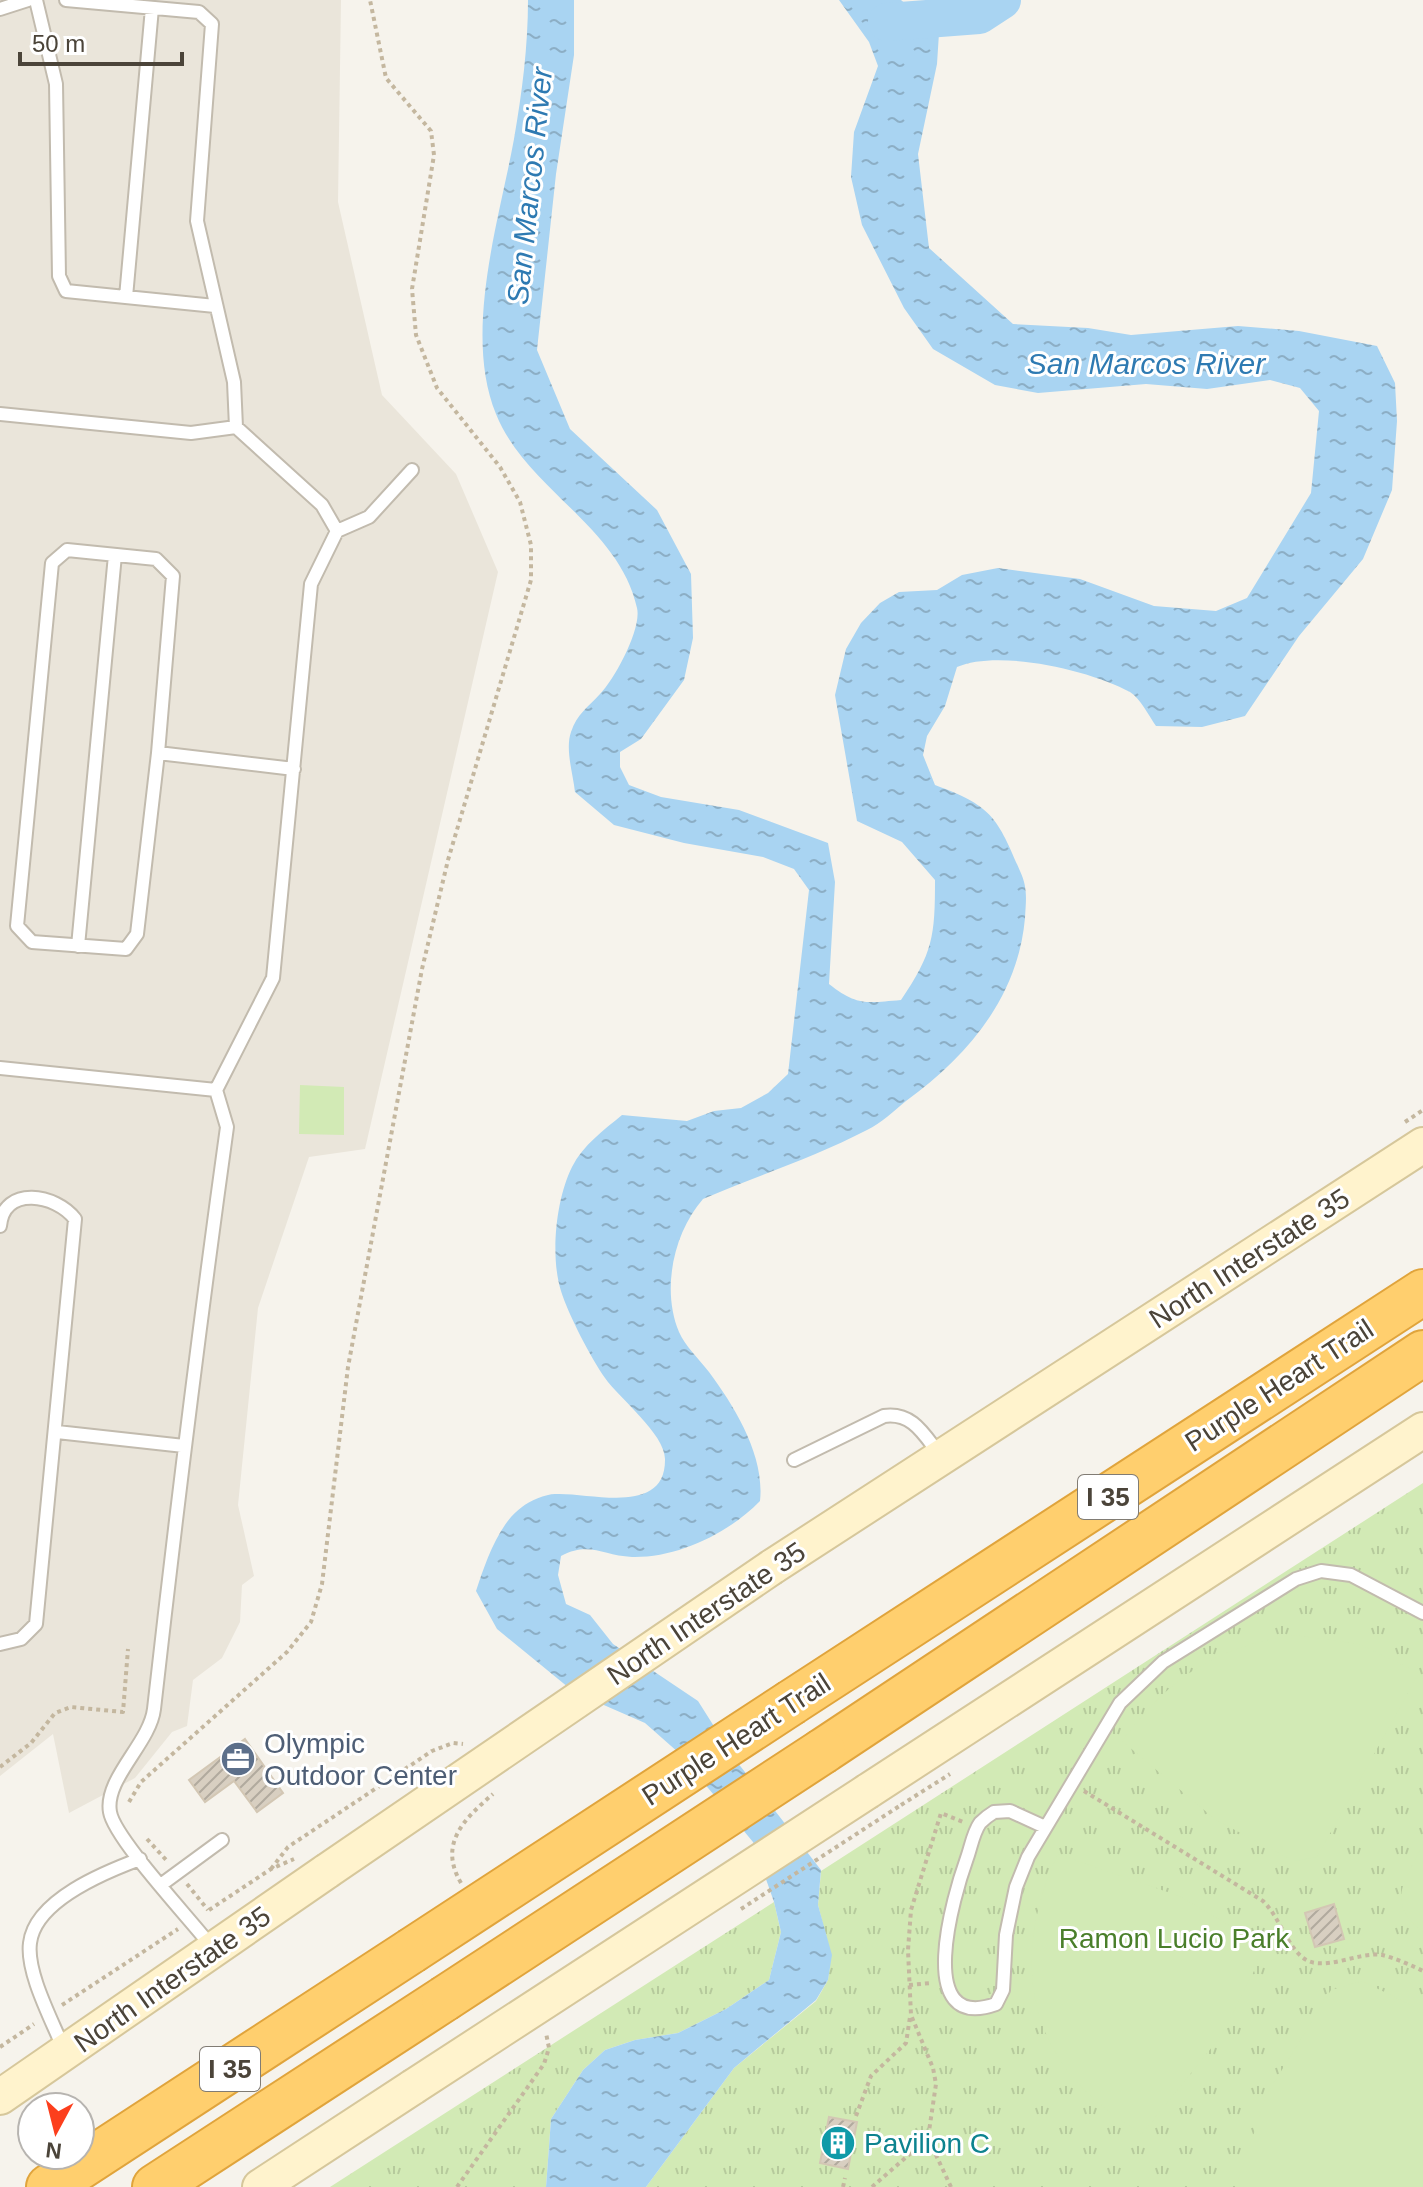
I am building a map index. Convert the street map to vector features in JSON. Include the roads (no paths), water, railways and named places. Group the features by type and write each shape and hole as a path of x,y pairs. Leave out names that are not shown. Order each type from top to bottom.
{"highway":[{"name":"Purple Heart Trail","path":"49,2187 1423,1292"},
{"name":"Purple Heart Trail","path":"155,2187 823,1751 1423,1353"}],"main road":[{"name":"North Interstate 35","path":"0,2097 66,2054 213,1948 312,1864 1423,1145"},
{"path":"260,2187 1423,1430"}],"lane":[{"path":"0,9 28,0"},
{"path":"36,0 56,84 59,276 66,291 215,306"},
{"path":"66,0 199,12 212,24 197,221 234,382 236,427 322,505 337,531"},
{"path":"126,297 152,8"},
{"path":"0,414 191,433 236,427"},
{"path":"213,1948 113,1824 110,1795 152,1721 184,1446 227,1127 216,1090 273,978 311,584 337,531 369,517 412,470"},
{"path":"67,550 115,555 156,559 173,576 158,753 137,934 126,949 32,942 17,926 52,563 67,550"},
{"path":"78,946 115,555"},
{"path":"158,753 294,769"},
{"path":"0,1068 216,1090"},
{"path":"0,1226 1,1214 8,1204 36,1197 64,1205 75,1219 57,1432 36,1624 21,1639 0,1644"},
{"path":"794,1460 884,1416 898,1414 911,1419 942,1458"},
{"path":"57,1432 184,1446"},
{"path":"1045,1827 1010,1811 994,1812 977,1828 954,1893 946,1941 945,1982 949,1994 963,2006 980,2009 996,2004 1003,1990 1006,1935 1016,1887 1045,1827 1120,1703 1163,1662 1296,1579 1321,1571 1351,1575 1423,1613"},
{"path":"162,1884 222,1840"},
{"path":"66,2054 30,1957 30,1941 38,1923 75,1889 140,1859"}],"water":[{"name":"San Marcos River","path":"528,0 574,0 574,55 556,174 537,350 570,429 657,510 691,574 693,638 684,680 641,739 620,752 620,767 629,785 661,797 739,810 828,843 835,882 829,984 855,1000 901,1000 926,956 933,930 935,899 935,880 902,842 857,821 835,695 846,649 861,623 880,603 899,592 937,590 962,575 998,568 1080,579 1154,606 1216,611 1247,598 1311,493 1319,411 1300,388 1270,380 1207,389 1146,384 1038,393 995,385 933,349 904,308 862,225 851,177 854,132 878,66 869,42 839,0 901,0 939,33 937,64 918,154 929,248 1013,324 1088,328 1131,335 1238,326 1299,331 1377,346 1395,383 1397,421 1392,490 1363,559 1299,636 1245,716 1202,727 1156,726 1134,695 1092,676 1019,661 975,662 957,667 945,706 927,736 923,755 935,785 969,800 990,816 1005,838 1023,877 1026,900 1020,947 1001,999 950,1065 882,1120 827,1149 703,1199 684,1228 673,1262 671,1298 674,1315 682,1337 719,1386 746,1433 758,1467 760,1501 718,1533 685,1548 632,1557 580,1550 561,1556 558,1575 566,1604 590,1615 613,1644 698,1701 734,1758 821,1870 818,1905 832,1955 828,1980 816,2000 734,2068 646,2187 546,2187 551,2119 583,2070 605,2050 635,2040 678,2033 726,2009 769,1980 781,1932 774,1902 753,1842 679,1753 645,1723 574,1692 497,1629 476,1591 499,1534 525,1505 551,1494 624,1498 640,1495 653,1489 662,1477 665,1459 658,1439 605,1378 564,1301 555,1245 562,1195 572,1167 582,1152 622,1115 687,1121 714,1111 741,1108 768,1093 788,1074 809,890 794,869 763,857 684,843 614,825 575,792 569,754 573,726 620,665 635,628 637,608 627,579 612,554 510,441 496,414 487,382 483,313 493,241 520,104"}],"waterway":[{"path":"887,22 979,15 1002,0"}],"place":[{"name":"Olympic Outdoor Center","path":"238,1759"},
{"name":"Pavilion C","path":"838,2143"}],"park label":[{"name":"Ramon Lucio Park","path":"1174,1938"}]}
